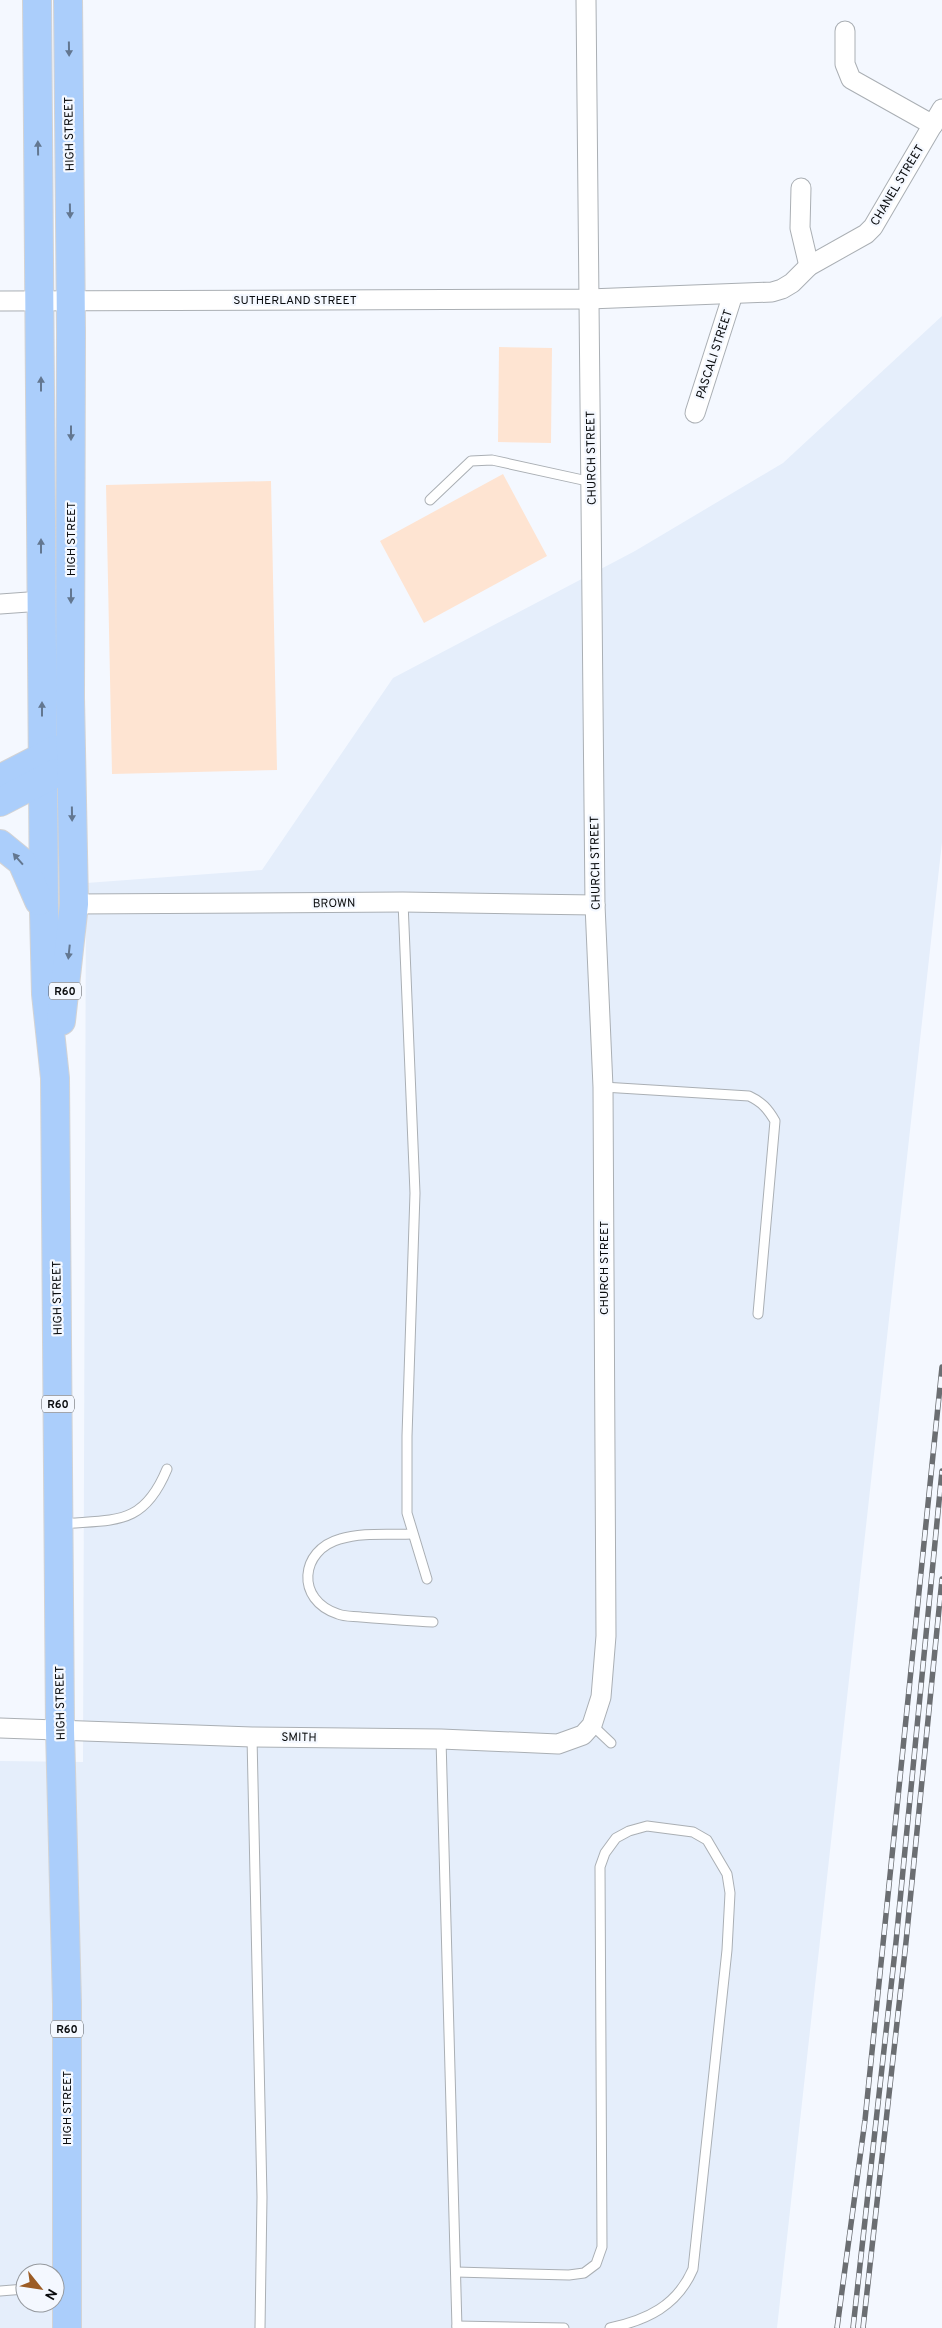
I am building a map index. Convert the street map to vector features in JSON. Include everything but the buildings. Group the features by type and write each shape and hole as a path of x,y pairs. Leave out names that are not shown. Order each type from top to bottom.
{"main road":[{"name":"HIGH STREET","path":"37,0 44,912 46,994 55,1078 60,1730 68,2004 62,2263"},
{"name":"HIGH STREET","path":"55,1078 74,904 71,754 71,301 68,0"},
{"path":"0,802 43,768 71,754"},
{"path":"0,779 43,768"},
{"path":"0,844 13,853 25,868 44,912"},
{"name":"HIGH STREET","path":"65,2313 67,2328"}],"street":[{"name":"CHURCH STREET","path":"586,0 595,905 603,1087 606,1636 601,1697 592,1725"},
{"path":"845,31 845,64 850,79 937,117"},
{"name":"CHANEL STREET","path":"733,294 782,289 792,283 809,266 866,234 873,227 937,117"},
{"path":"801,188 800,228 809,266"},
{"name":"SUTHERLAND STREET","path":"0,302 589,299 733,294"},
{"name":"PASCALI STREET","path":"695,413 733,294"},
{"path":"0,604 42,601"},
{"name":"BROWN","path":"74,904 403,902 595,905"},
{"name":"SMITH","path":"0,1728 252,1737 441,1739 558,1744 583,1735 592,1725"}],"lane":[{"path":"430,500 471,461 492,460 592,482"},
{"path":"403,902 415,1193 407,1436 407,1513 426,1579"},
{"path":"603,1087 749,1096 760,1101 770,1111 775,1122 758,1314"},
{"path":"59,1524 122,1518 136,1514 155,1495 167,1469"},
{"path":"412,1534 361,1536 340,1539 323,1546 311,1564 307,1580 311,1596 324,1608 339,1615 433,1622"},
{"path":"592,1725 611,1743"},
{"path":"252,1737 262,2197 260,2328"},
{"path":"441,1739 457,2327 564,2328"},
{"path":"456,2272 569,2275 584,2273 596,2264 602,2247 600,1867 605,1853 616,1838 629,1831 647,1826 692,1832 707,1840 718,1856 727,1874 730,1894 727,1950 693,2269 685,2286 658,2311 633,2323 616,2327"},
{"path":"0,2291 15,2290"}],"shaded area":[{"path":"942,316 942,842 777,2328 0,2328 0,1761 83,1762 86,883 262,870 393,678 635,551 783,463"},
{"path":"499,347 552,348 551,443 498,442"},
{"path":"503,474 547,556 424,623 380,541"},
{"path":"271,481 277,770 112,774 106,485"}],"railway":[{"path":"837,2328 865,2120 942,1367"},
{"path":"853,2328 896,1942 942,1471"},
{"path":"863,2328 906,1942 942,1579"}]}
